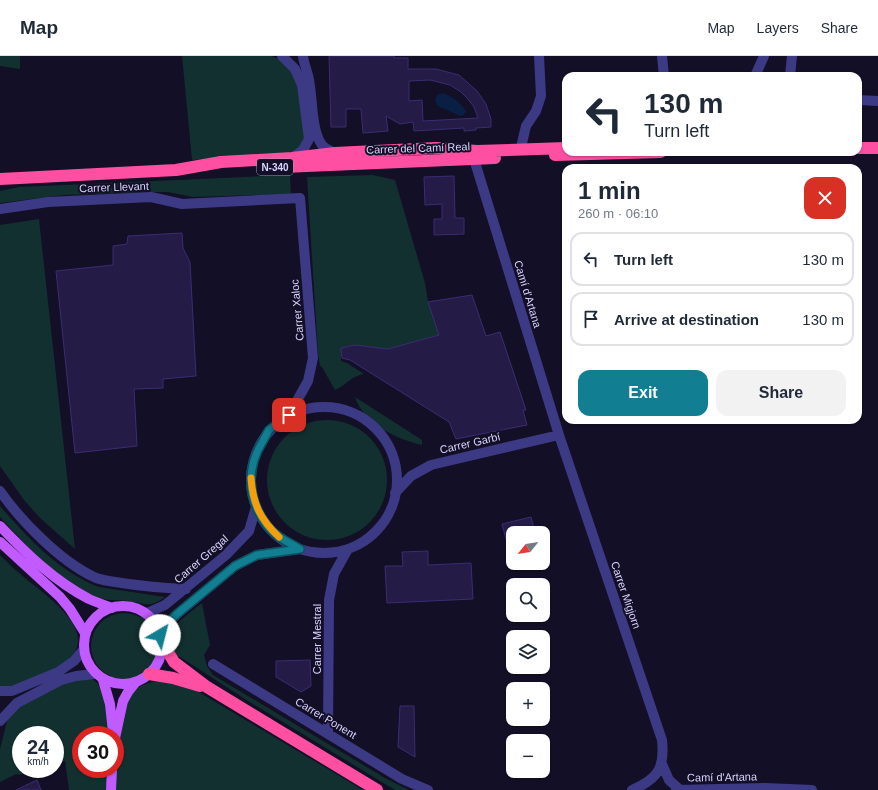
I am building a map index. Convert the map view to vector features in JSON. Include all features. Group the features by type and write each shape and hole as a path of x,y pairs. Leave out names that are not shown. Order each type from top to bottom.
{"highway":[{"path":"176,170 222,162 292,158 335,153 436,148 477,151 562,148"},
{"path":"862,148 878,148"},
{"name":"Carrer del Camí Real","path":"176,170 562,155"},
{"name":"N-340","path":"0,179 176,170"},
{"path":"0,184 33,177"},
{"path":"161,638 174,662 207,688 377,790"},
{"path":"149,674 173,678 207,688"}],"main road":[{"path":"0,526 39,564 59,580 90,599 112,608"},
{"path":"0,542 60,597 70,609 85,633"},
{"path":"112,726 110,704 99,677 88,663 84,649 85,633 92,621 101,613 112,608 124,606 135,608 146,614 154,622 161,638 161,654 157,665 149,674 136,682 128,692 124,701 118,726"},
{"path":"99,677 114,684 136,682"},
{"path":"112,778 112,790"}],"street":[{"path":"282,56 294,69 302,85 308,139 303,150 292,158"},
{"path":"303,56 309,79 316,132 322,145 335,153"},
{"path":"522,143 526,126 536,111 542,96 539,56"},
{"path":"662,56 664,72"},
{"path":"757,72 764,56"},
{"path":"790,72 792,56"},
{"path":"862,100 878,101"},
{"name":"Camí d'Artana","path":"474,159 559,436"},
{"name":"Carrer Llevant","path":"0,209 48,202 151,197 182,204 300,198"},
{"name":"Carrer Xaloc","path":"289,415 308,381 313,358 300,198"},
{"path":"161,638 169,622 177,614 235,566 257,555 300,549 324,553 348,548 365,540 379,527 390,511 396,493 396,469 389,447 375,428 356,414 334,407 311,407 289,415 269,431 256,452 251,477 252,492 256,507 266,525 282,539 300,549"},
{"name":"Carrer Garbí","path":"396,493 411,476 431,465 559,436"},
{"name":"Carrer Migjorn","path":"559,436 662,740 664,753 662,764"},
{"path":"0,491 36,534 69,562 95,578 142,587 186,589"},
{"name":"Carrer Gregal","path":"146,614 164,605 186,589 226,555 249,531 256,507"},
{"name":"Carrer Mestral","path":"328,733 329,600 334,574 348,548"},
{"path":"0,691 12,691 58,672 74,661 84,649"},
{"name":"Carrer Ponent","path":"213,664 402,779 428,790"},
{"path":"0,721 17,703 61,680 76,676 99,677"},
{"path":"632,790 650,781 662,764"},
{"name":"Camí d'Artana","path":"662,764 668,780 677,790 765,788 812,790"}],"green space":[{"path":"0,56 20,56 20,69 0,66"},
{"path":"182,56 271,56 282,60 298,80 305,135 302,147 291,154 192,160"},
{"path":"290,175 291,194 193,197 168,192 151,192 64,195 0,203 0,191 19,187"},
{"path":"373,175 395,180 425,283 428,301 439,335 388,349 354,345 341,348 341,361 347,363 364,374 351,379 335,390 320,366 318,353 307,177"},
{"path":"39,219 75,549 40,518 24,500 0,466 0,225"},
{"path":"355,397 422,440 422,445 391,434 373,422 365,415"},
{"path":"327,420 339,421 350,425 360,430 369,438 377,447 382,457 386,468 386,492 382,503 377,513 369,522 360,530 350,535 339,539 327,540 315,539 304,535 294,530 285,522 277,513 272,503 268,492 267,480 268,468 272,457 277,447 285,438 294,430 304,425 315,421"},
{"path":"0,506 33,541 57,563 84,580 99,587 165,597 155,603 147,604 103,599 86,592 72,584 46,564 21,540 0,517"},
{"path":"0,555 18,573 62,610 72,622 77,635 77,647 69,659 51,670 14,687 0,689"},
{"path":"202,603 210,645 204,655 207,666 213,675 385,778 409,790 395,790 245,699 180,657 174,656 168,643 171,631 181,620"},
{"path":"117,613 131,613 143,618 152,627 157,639 155,659 148,670 131,679 117,679 105,674 96,665 91,653 91,639 96,627 105,618"},
{"path":"90,678 101,688 104,695 108,726 72,726 72,778 108,778 108,790 69,790 65,761 64,726 12,726 12,776 0,782 0,749 7,721 20,705 66,682"},
{"path":"159,681 192,688 363,790 116,790 116,778 124,778 124,726 121,726 124,710 134,691 142,685"}],"water":[{"path":"443,93 459,102 466,111 464,115 459,116 437,105 435,100 437,95"}],"building":[{"path":"329,56 394,56 394,58 408,58 408,69 436,69 459,75 477,91 486,104 491,119 491,127 476,128 476,130 464,131 464,128 414,131 413,122 400,124 386,116 388,131 363,133 361,109 346,109 346,127 331,127","holes":["430,80 450,85 467,98 474,107 478,118 423,121 422,100 409,101 409,81"]},
{"path":"454,176 455,218 464,218 464,234 434,235 434,219 442,219 442,204 425,205 424,177"},
{"path":"182,233 183,248 190,262 196,376 163,379 163,388 134,389 137,446 75,453 56,271 113,265 113,246 127,244 128,236"},
{"path":"472,295 486,336 500,332 526,410 523,410 527,425 456,439 449,422 350,360 342,358 341,348 355,345 388,349 439,335 428,302"},
{"path":"531,517 533,526 506,526 506,539 502,524"},
{"path":"428,551 428,565 471,563 473,599 387,603 385,566 403,566 402,552"},
{"path":"310,660 311,686 301,692 276,677 276,661"},
{"path":"400,706 414,706 415,757 398,747"},
{"path":"37,780 41,790 16,790"}],"slow traffic":[{"path":"251,478 252,492 256,507 266,525 279,537"}],"route":[{"path":"160,635 164,628 177,614 235,566 257,555 300,549 282,539 266,525 256,507 252,492 251,477 256,452 269,431 289,415"}]}
